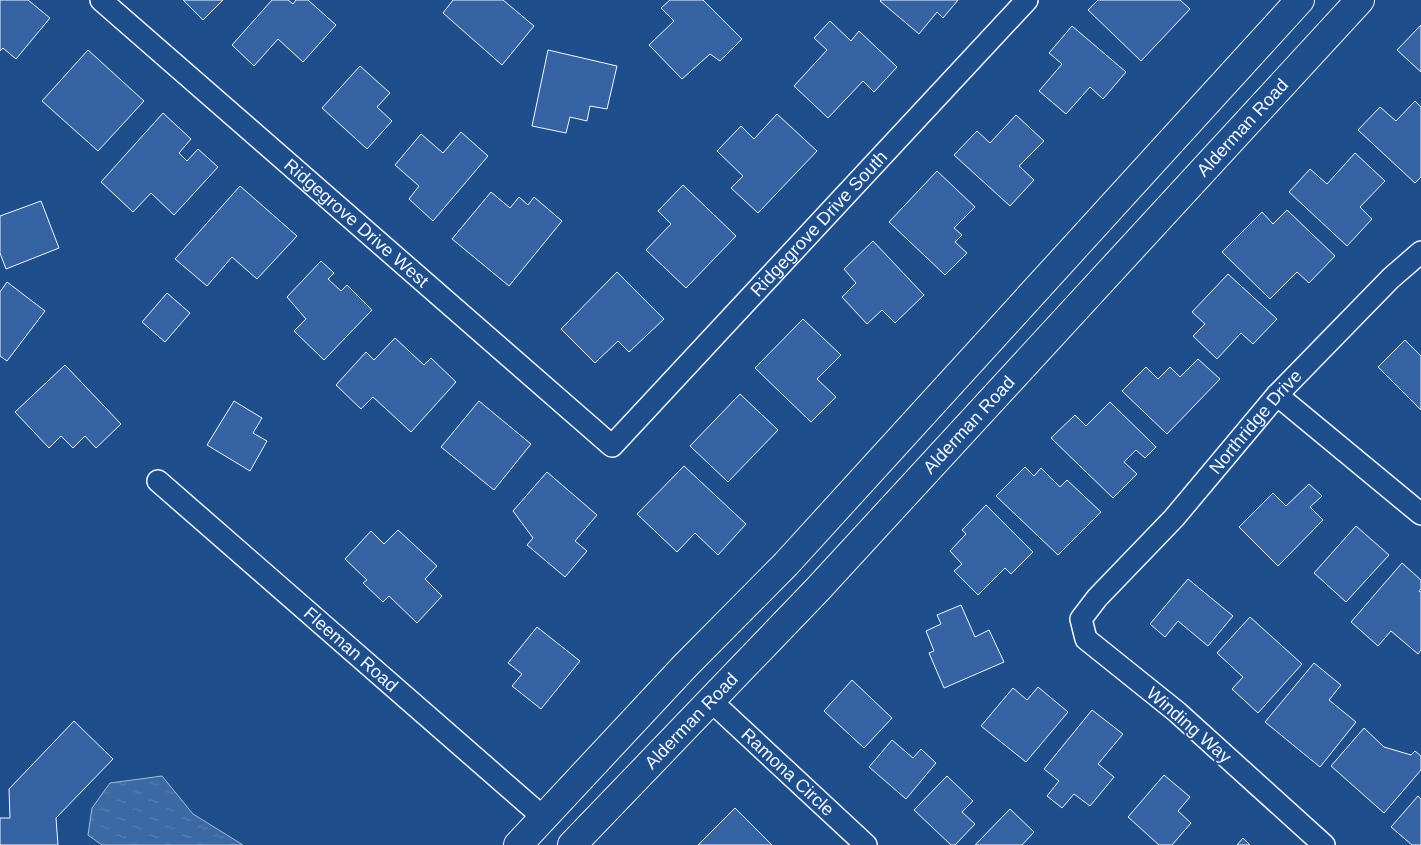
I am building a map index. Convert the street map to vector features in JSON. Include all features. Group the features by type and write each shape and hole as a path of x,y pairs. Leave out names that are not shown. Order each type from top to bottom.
{"main road":[{"path":"518,845 685,666 786,564 1300,0"},
{"name":"Alderman Road","path":"572,845 817,590 1360,0"}],"street":[{"name":"Ridgegrove Drive West","path":"101,0 612,446"},
{"name":"Ridgegrove Drive South","path":"612,446 1027,0"},
{"name":"Northridge Drive","path":"1097,598 1174,518 1277,395 1391,278 1421,252"},
{"path":"1277,395 1421,514"},
{"name":"Fleeman Road","path":"158,482 544,818"},
{"name":"Winding Way","path":"1097,598 1081,619 1086,639 1177,712 1324,845"},
{"name":"Ramona Circle","path":"710,700 866,845"}],"water":[{"path":"162,776 193,814 243,845 102,845 88,835 92,808 110,783"}],"building":[{"path":"0,0 28,0 50,18 16,59 3,48 0,51"},
{"path":"183,0 223,0 203,20"},
{"path":"272,0 288,0 293,4 296,0 308,0 336,25 303,62 278,39 254,66 232,45"},
{"path":"453,0 503,0 534,26 502,65 443,13"},
{"path":"670,0 703,0 742,39 720,61 710,54 682,79 649,45 674,21 661,8"},
{"path":"881,0 958,0 943,18 937,12 919,34"},
{"path":"1098,0 1180,0 1190,9 1141,61 1088,10"},
{"path":"830,21 851,41 859,31 897,67 874,92 863,81 828,118 794,86 827,50 814,38"},
{"path":"1421,25 1421,72 1397,50"},
{"path":"1072,26 1126,72 1103,99 1090,87 1066,114 1039,91 1062,64 1049,53"},
{"path":"88,50 144,101 98,151 42,101"},
{"path":"548,50 617,66 607,109 590,106 587,121 570,117 566,133 532,126"},
{"path":"360,66 390,93 377,107 392,121 367,149 322,108"},
{"path":"1415,101 1421,107 1421,177 1415,183 1358,130 1380,107 1396,121"},
{"path":"163,113 191,139 179,153 187,161 198,149 218,167 174,215 151,193 133,212 101,182"},
{"path":"777,114 817,151 758,213 731,188 743,176 717,151 741,126 754,139"},
{"path":"1016,115 1044,141 1019,166 1034,180 1010,206 954,155 977,131 990,143"},
{"path":"461,132 488,156 433,221 409,199 419,186 395,165 421,134 443,153"},
{"path":"1355,153 1385,181 1360,207 1372,219 1347,246 1289,192 1310,169 1327,184"},
{"path":"937,171 975,207 954,228 962,235 955,242 967,253 945,275 889,222"},
{"path":"683,185 736,236 686,288 646,250 671,224 658,211"},
{"path":"240,186 297,236 257,279 232,257 207,286 175,259"},
{"path":"491,192 510,208 519,197 528,205 534,197 562,221 509,286 452,239"},
{"path":"41,201 59,248 6,269 0,253 0,216"},
{"path":"1287,210 1335,256 1309,283 1297,272 1270,299 1222,252 1262,212 1273,224"},
{"path":"873,241 924,295 895,323 882,310 867,324 842,297 856,283 844,269"},
{"path":"321,261 334,273 328,279 341,291 347,285 372,310 324,360 294,331 306,319 287,297"},
{"path":"617,272 664,319 629,352 618,341 595,363 561,329"},
{"path":"1228,274 1277,319 1253,344 1241,333 1217,359 1193,336 1205,324 1192,312"},
{"path":"7,282 45,311 7,361 0,356 0,292"},
{"path":"167,293 190,313 165,342 142,322"},
{"path":"803,319 841,355 817,379 836,397 811,422 755,368"},
{"path":"395,338 424,365 431,358 456,382 411,432 373,397 361,409 336,385 366,352 374,360"},
{"path":"1405,340 1421,356 1421,410 1378,367"},
{"path":"1198,359 1220,379 1167,434 1122,391 1146,367 1158,379 1170,367 1180,377"},
{"path":"65,365 121,424 96,448 85,436 73,448 61,436 49,448 15,412"},
{"path":"740,394 778,430 728,482 690,446"},
{"path":"234,401 262,418 253,433 267,441 250,471 207,445"},
{"path":"479,401 531,444 494,490 441,447"},
{"path":"1110,402 1156,447 1145,458 1136,450 1124,462 1137,474 1113,498 1051,438 1075,415 1086,426"},
{"path":"684,466 746,524 718,555 695,533 677,552 637,514"},
{"path":"1025,467 1034,476 1041,468 1060,487 1067,480 1101,512 1058,555 996,496"},
{"path":"547,472 597,515 575,541 587,551 565,577 527,545 533,538 513,511"},
{"path":"1309,484 1322,496 1310,507 1323,520 1278,566 1239,527 1273,493 1286,506"},
{"path":"986,505 1033,552 1011,574 1005,568 978,595 954,571 962,564 950,551 966,534 962,530"},
{"path":"1356,526 1389,555 1346,602 1314,573"},
{"path":"398,530 437,566 425,579 442,596 417,623 389,596 383,602 363,583 367,580 345,559 371,531 384,544"},
{"path":"1402,563 1421,580 1421,589 1419,591 1421,592 1421,650 1418,654 1391,631 1378,646 1351,622"},
{"path":"1188,579 1233,616 1208,646 1178,621 1165,637 1150,624"},
{"path":"961,605 975,637 989,630 1004,662 944,688 929,653 934,651 926,631 941,624 937,615"},
{"path":"1250,617 1302,664 1258,713 1232,689 1243,677 1217,653"},
{"path":"537,627 580,661 541,709 512,686 522,674 508,663"},
{"path":"1314,663 1341,685 1329,700 1356,722 1320,767 1265,722"},
{"path":"852,680 892,718 864,748 824,711"},
{"path":"1038,687 1068,712 1026,762 981,726 1013,688 1027,700"},
{"path":"1092,710 1123,734 1098,764 1114,777 1090,806 1074,794 1062,808 1047,796 1059,781 1044,769"},
{"path":"74,721 113,759 56,818 58,845 0,845 0,818 10,818 9,789"},
{"path":"1364,728 1384,747 1411,755 1415,751 1421,756 1421,770 1384,813 1331,766"},
{"path":"892,740 913,758 921,749 936,763 906,799 869,767"},
{"path":"1164,775 1190,797 1178,811 1191,823 1172,845 1159,845 1128,817"},
{"path":"947,776 973,801 962,812 975,824 955,845 951,845 914,810"},
{"path":"1418,796 1421,799 1421,845 1412,845 1391,827"},
{"path":"735,808 772,845 698,845"},
{"path":"1010,809 1034,832 1022,845 975,845"},
{"path":"1243,838 1250,845 1237,845"}]}
